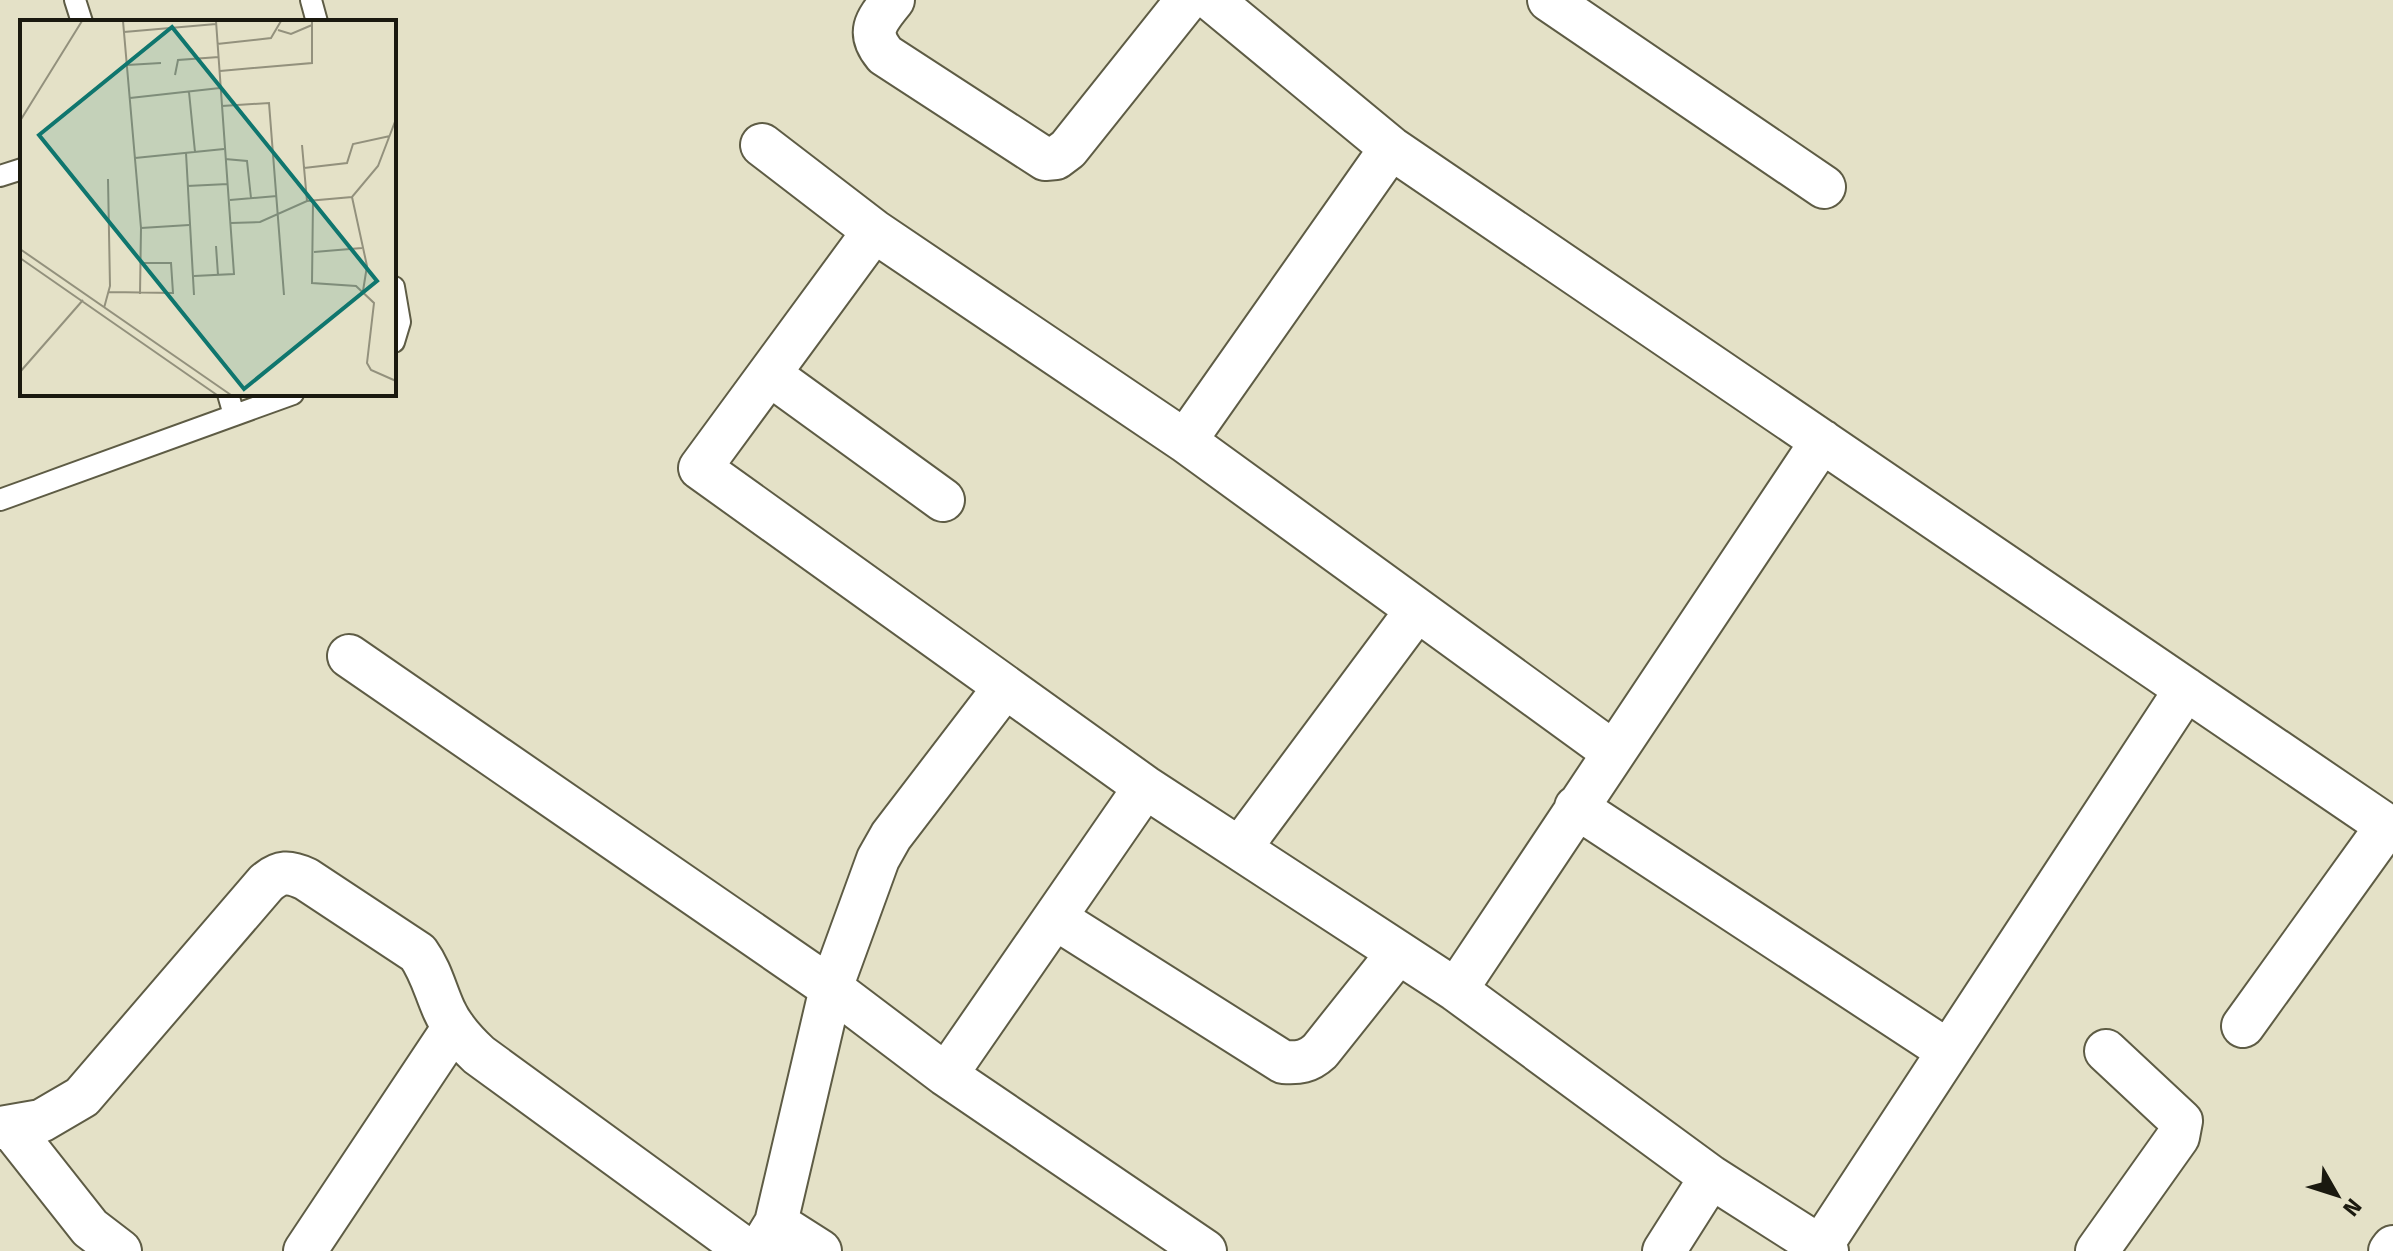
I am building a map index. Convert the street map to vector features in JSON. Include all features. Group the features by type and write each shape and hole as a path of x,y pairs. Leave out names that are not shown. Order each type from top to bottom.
{"street":[{"path":"893,0 875,27 876,45 885,55 1045,159 1056,158 1068,149 1187,0"},
{"path":"1212,0 1391,148 2390,828 2243,1026"},
{"path":"1549,0 1824,187"},
{"path":"762,145 874,231 1185,441 1613,752"},
{"path":"1185,441 1391,148"},
{"path":"874,231 700,468 1145,787 1456,990 1711,1177 1824,1248 1948,1051 2186,689"},
{"path":"769,374 943,500"},
{"path":"1456,990 1822,441"},
{"path":"1240,848 1417,610"},
{"path":"349,656 831,988 946,1075 1205,1251"},
{"path":"761,1242 831,988 885,848 1005,687"},
{"path":"946,1075 1145,787"},
{"path":"1576,807 1948,1051"},
{"path":"120,1251 90,1228 5,1128 41,1121 82,1097 266,883 283,872 306,879 418,953 428,967 444,1011 479,1055 761,1242 820,1251"},
{"path":"1055,918 1283,1062 1299,1063 1320,1051 1398,953"},
{"path":"305,1251 454,1027"},
{"path":"2097,1251 2178,1137 2181,1121 2106,1051"},
{"path":"1664,1251 1711,1177"}],"lane":[{"path":"75,0 81,20"},
{"path":"311,0 316,20"},
{"path":"0,176 20,170"},
{"path":"396,299 400,322 396,335"},
{"path":"229,396 234,415"},
{"path":"0,500 287,396"}]}
